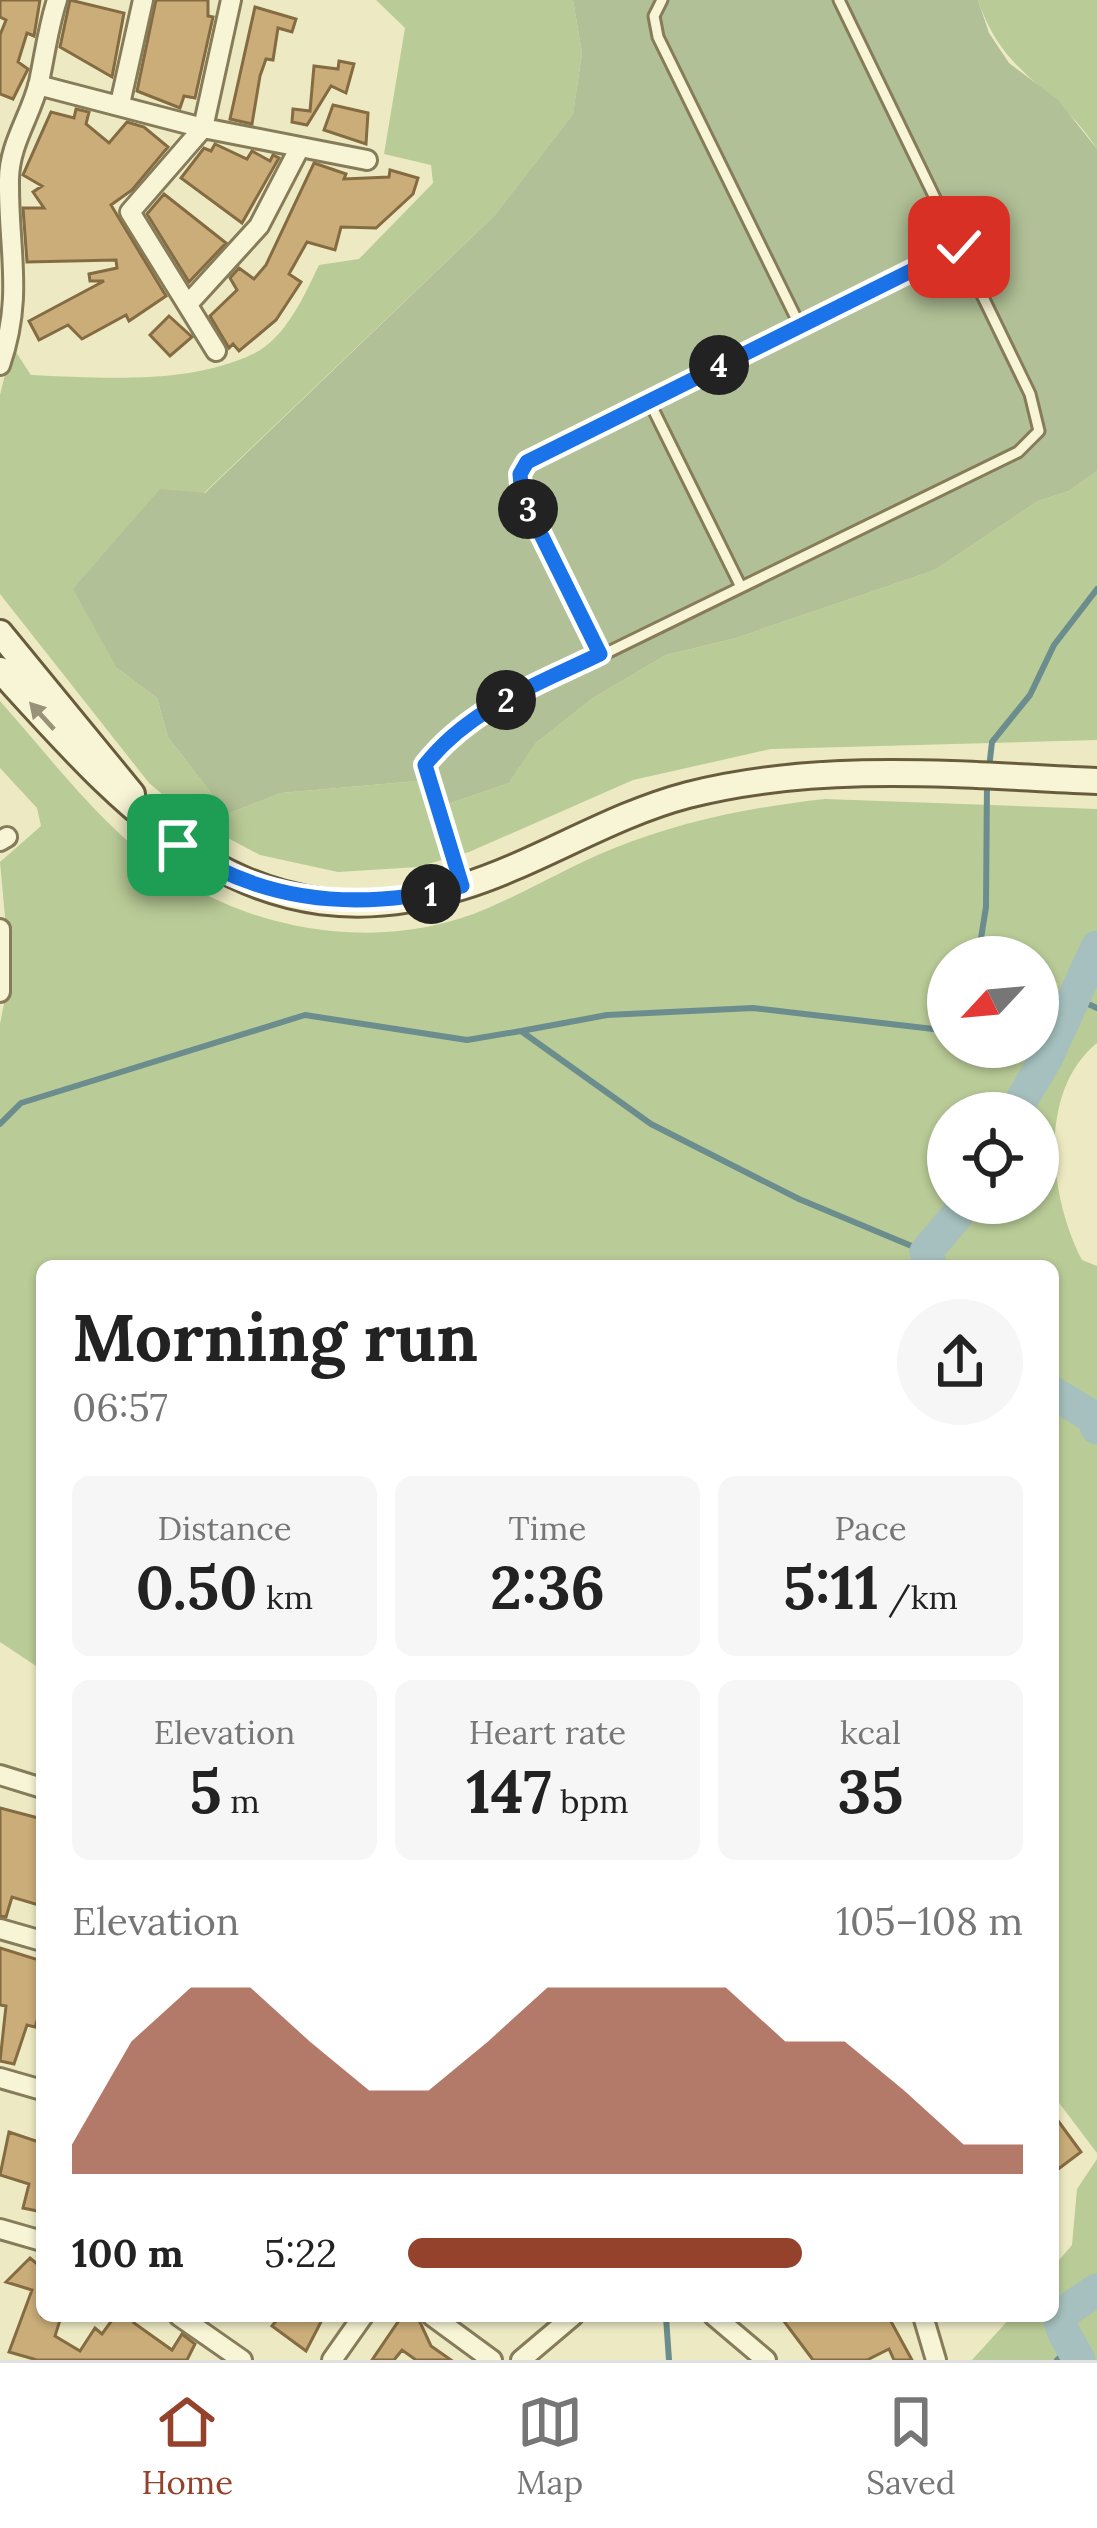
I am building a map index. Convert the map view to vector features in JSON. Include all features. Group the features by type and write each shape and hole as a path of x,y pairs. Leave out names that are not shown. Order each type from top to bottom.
{"street":[{"path":"0,365 14,319 17,267 8,176 15,140 38,85 57,0"},
{"path":"120,104 143,0"},
{"path":"216,351 136,227 131,207 203,128 231,0"},
{"path":"38,85 203,128 367,160"},
{"path":"188,304 259,226 300,147"},
{"path":"0,633 147,816"},
{"path":"0,670 81,762 208,866 298,896 369,902 462,886 609,822 693,794 821,776 1097,781"},
{"path":"0,929 0,992"},
{"path":"0,1775 36,1786"},
{"path":"0,1929 36,1939"},
{"path":"0,2078 36,2088"},
{"path":"0,2229 36,2239"},
{"path":"188,2322 242,2360"},
{"path":"332,2360 359,2322"},
{"path":"440,2322 492,2360"},
{"path":"521,2360 566,2322"},
{"path":"721,2322 766,2360"},
{"path":"925,2322 937,2360"}],"lane":[{"path":"662,0 654,16 658,37 799,324"},
{"path":"462,886 425,765 452,731 473,716 1036,438 1038,412 839,0"},
{"path":"600,654 530,513 520,474 534,457 959,247"},
{"path":"649,400 740,585"}],"green space":[{"path":"376,0 573,0 582,53 573,114 494,216 204,493 117,668 157,698 168,737 227,814 281,793 417,781 445,805 509,783 536,743 593,698 666,655 736,638 935,570 1038,501 1069,491 1097,471 1097,740 771,749 633,780 469,852 418,867 338,872 260,855 190,818 149,783 0,594 0,395 12,346 31,375 144,377 201,371 265,347 293,315 319,265 359,259 433,183 431,165 384,154 405,28"},
{"path":"573,0 978,0 989,33 1009,63 1058,100 1097,149 1097,471 1069,491 1038,501 935,570 736,638 666,655 593,698 536,743 509,783 445,805 417,781 281,793 227,814 168,737 157,698 117,668 73,589 160,489 205,493 494,216 573,114 582,53"},
{"path":"978,0 1097,0 1097,149 1002,47"},
{"path":"0,701 95,810 168,872 253,914 348,932 443,923 488,908 638,839 771,806 825,799 1097,809 1097,1043 1078,1064 1059,1109 1059,1092 927,1092 927,1224 1059,1224 1059,1189 1082,1260 1097,1266 1097,2153 1059,2103 1059,1260 36,1260 36,1666 0,1642 0,1024 10,972 0,862 41,826 37,808 0,768"},
{"path":"1097,2159 1097,2360 972,2360 1007,2322 1059,2322 1059,2260 1072,2245 1077,2189"}],"building":[{"path":"0,0 40,0 34,36 27,33 18,62 28,69 13,99 0,94 0,35 6,20 0,17"},
{"path":"70,0 124,13 112,77 60,47"},
{"path":"156,0 208,0 208,16 213,17 195,98 184,96 180,108 137,91"},
{"path":"255,7 296,19 292,32 278,28 273,60 266,59 260,76 252,124 230,119"},
{"path":"339,61 354,64 346,93 331,86 307,125 292,122 293,109 310,111 314,66 338,69"},
{"path":"333,105 368,113 366,144 324,130"},
{"path":"76,109 89,112 86,124 109,143 127,122 144,127 168,147 132,190 111,205 166,296 129,321 126,315 82,339 68,325 39,340 29,321 104,281 90,281 89,274 117,268 116,260 27,262 23,208 44,208 33,192 42,186 23,175 51,112 74,118"},
{"path":"215,144 247,159 252,151 270,161 273,155 279,158 242,223 181,178 204,148 211,151"},
{"path":"314,163 346,174 344,179 389,177 390,170 418,178 413,194 376,228 341,227 335,250 307,242 289,274 301,282 276,320 239,351 233,344 229,348 210,316 237,290 230,278 239,268 254,279 266,265"},
{"path":"164,194 226,243 189,282 147,214"},
{"path":"169,316 192,337 170,356 150,335"},
{"path":"0,1808 36,1817 36,1904 12,1897 6,1917 0,1916"},
{"path":"0,1948 36,1959 36,2024 27,2025 14,2064 0,2061 6,2006 0,2005"},
{"path":"1059,2122 1081,2152 1059,2168"},
{"path":"9,2132 36,2141 36,2211 23,2208 29,2184 0,2175"},
{"path":"30,2258 36,2263 36,2322 59,2322 55,2336 80,2351 95,2328 102,2334 111,2322 135,2322 172,2350 182,2334 195,2344 187,2360 37,2360 9,2352 32,2290 6,2282"},
{"path":"275,2322 321,2322 306,2351 272,2326"},
{"path":"398,2322 420,2322 431,2346 451,2360 416,2360 402,2350 394,2360 372,2360"},
{"path":"784,2322 891,2322 912,2360 894,2360 889,2349 867,2360 813,2360"}],"waterway":[{"path":"989,768 992,742 1030,695 1054,645 1097,589"},
{"path":"981,936 987,781"},
{"path":"1026,1092 1097,947"},
{"path":"1075,998 1097,1008"},
{"path":"521,1031 607,1015 753,1008 927,1028"},
{"path":"0,1124 21,1103 305,1015 467,1040 521,1031 651,1124 799,1199 926,1252"},
{"path":"929,1260 926,1252 949,1224"},
{"path":"1059,1397 1093,1417 1097,1428"},
{"path":"1079,2360 1061,2319 1097,2290"},
{"path":"666,2322 669,2360"},
{"path":"1057,2360 1072,2347"}],"route":[{"path":"178,845 239,880 346,903 391,901 462,886 425,765 452,731 473,716 600,654 522,496 520,474 527,462 959,247"}]}
